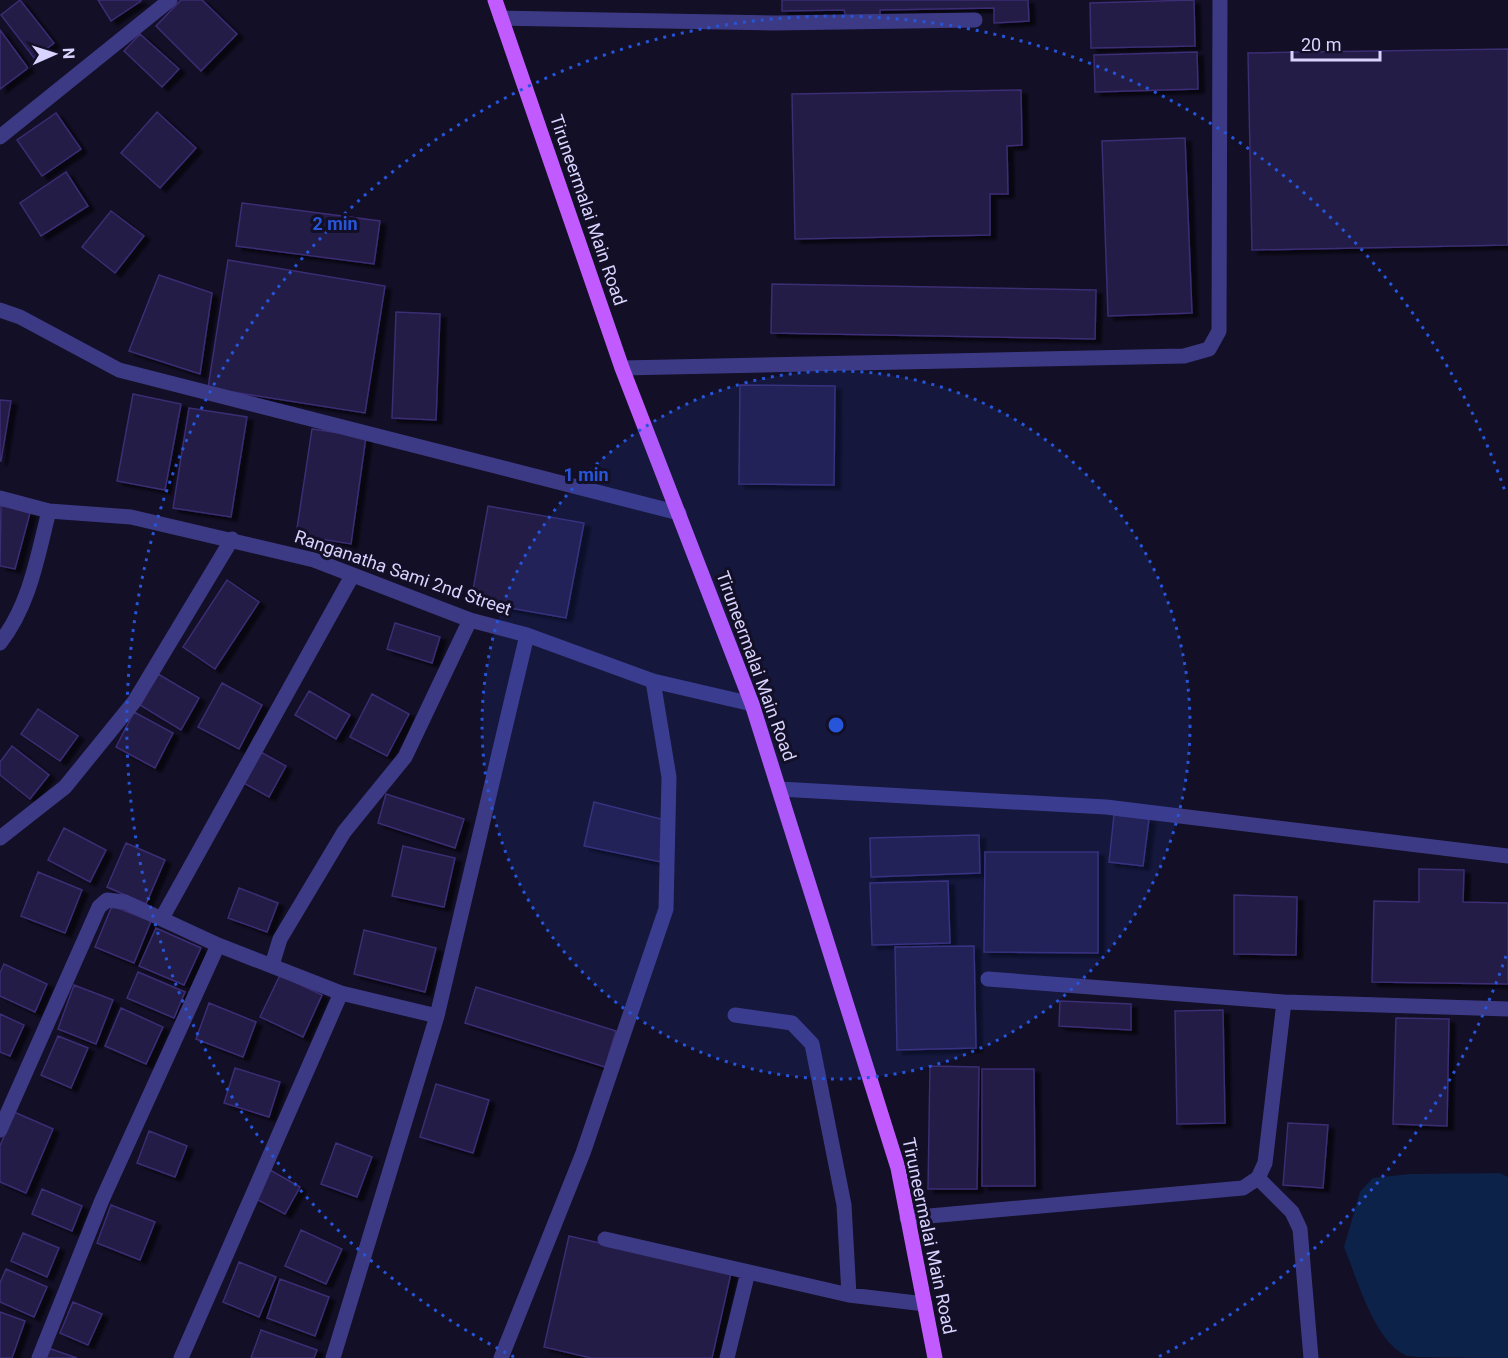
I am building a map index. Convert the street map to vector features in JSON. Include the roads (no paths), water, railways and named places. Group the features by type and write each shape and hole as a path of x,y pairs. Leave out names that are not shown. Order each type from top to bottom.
{"main road":[{"name":"Tiruneermalai Main Road","path":"495,0 622,368 752,704 897,1168 935,1358"}],"street":[{"path":"0,137 170,0"},
{"path":"622,368 1184,356 1209,349 1219,331 1220,0"},
{"path":"501,18 774,24 975,20"},
{"path":"0,310 20,317 119,370 679,513"},
{"name":"Ranganatha Sami 2nd Street","path":"0,498 49,511 131,517 314,560 470,620 527,636 653,681 752,704"},
{"path":"0,643 13,625 28,596 49,511"},
{"path":"0,838 64,787 134,702 232,539"},
{"path":"162,918 352,576"},
{"path":"272,965 280,939 344,832 405,757 470,620"},
{"path":"333,1358 437,1016 527,636"},
{"path":"501,1358 583,1153 666,909 669,777 653,681"},
{"path":"779,789 1106,807 1508,856"},
{"path":"0,1130 99,907 107,900 124,902 218,945 341,993 437,1016"},
{"path":"39,1358 102,1200 218,945"},
{"path":"988,980 1284,1002 1508,1009"},
{"path":"181,1358 341,993"},
{"path":"908,1218 1243,1188 1258,1178 1265,1163 1284,1002"},
{"path":"735,1015 792,1023 812,1044 844,1205 849,1295"},
{"path":"1258,1178 1292,1212 1300,1229 1311,1358"},
{"path":"605,1239 849,1295 925,1304"},
{"path":"727,1358 748,1272"}],"water":[{"path":"1500,1173 1508,1177 1508,1358 1407,1356 1395,1349 1376,1324 1344,1247 1360,1192 1373,1178 1410,1174"}]}
